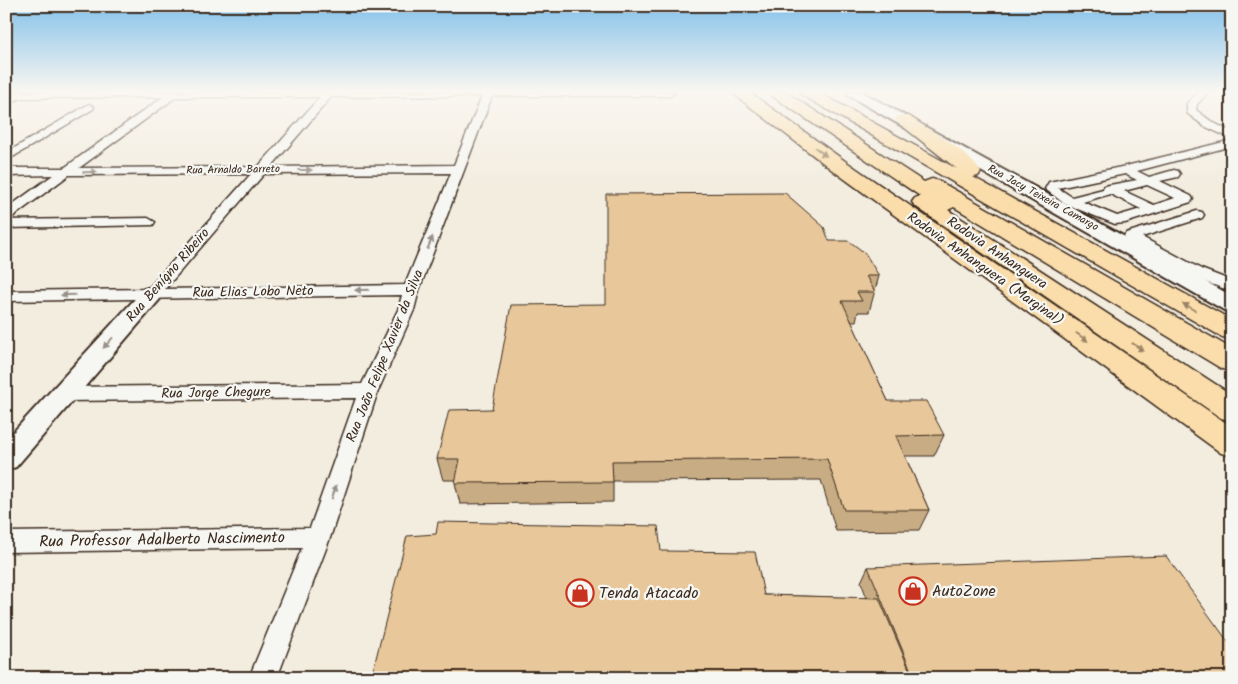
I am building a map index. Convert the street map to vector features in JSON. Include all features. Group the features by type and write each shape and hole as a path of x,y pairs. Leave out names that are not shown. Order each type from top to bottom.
{"highway":[{"name":"Rodovia Anhanguera (Marginal)","path":"783,124 1232,444"},
{"name":"Rodovia Anhanguera","path":"812,124 953,223 1232,410"},
{"name":"Rodovia Anhanguera","path":"821,124 1232,389"},
{"path":"822,124 905,169 1232,362"},
{"path":"850,124 1041,238 1175,327"},
{"path":"864,124 1232,331"},
{"path":"909,124 958,158 987,188 1010,205"}],"street":[{"path":"6,158 62,124"},
{"path":"6,216 132,124"},
{"name":"Rua Benígno Ribeiro","path":"6,459 301,124"},
{"name":"Rua João Felipe Xavier da Silva","path":"263,678 318,538 368,391 406,310 411,290 476,124"},
{"name":"Rua Jacy Teixeira Camargo","path":"910,124 1093,227 1125,238 1232,305"},
{"path":"1208,124 1232,136"},
{"path":"1111,220 1070,201 1050,189 1051,187 1232,143"},
{"path":"1217,148 1232,154"},
{"name":"Rua Arnaldo Barreto","path":"6,172 460,169"},
{"path":"1093,227 1111,220 1120,220 1186,199 1126,170"},
{"path":"1070,201 1174,174"},
{"path":"1084,178 1154,210"},
{"path":"1125,238 1197,215"},
{"path":"6,224 148,222"},
{"path":"1125,238 1218,283 1232,286"},
{"name":"Rua Elias Lobo Neto","path":"6,296 411,290"},
{"name":"Rua Jorge Chegure","path":"63,394 368,391"},
{"name":"Rua Professor Adalberto Nascimento","path":"6,542 318,538"}],"building":[{"path":"785,193 824,227 829,241 849,241 865,253 879,276 866,276 875,292 857,292 862,301 842,301 888,401 926,401 944,435 896,436 929,510 844,510 827,459 612,461 613,482 455,483 460,459 437,459 449,410 492,409 511,305 606,304 606,194"},
{"name":"Tenda Atacado","path":"438,522 658,526 661,551 755,552 764,595 879,598 913,678 371,678 407,536 436,534"},
{"path":"1166,556 1229,643 1232,643 1232,678 914,678 868,567"}],"place":[{"name":"AutoZone","path":"913,591"},
{"name":"Tenda Atacado","path":"580,593"}]}
